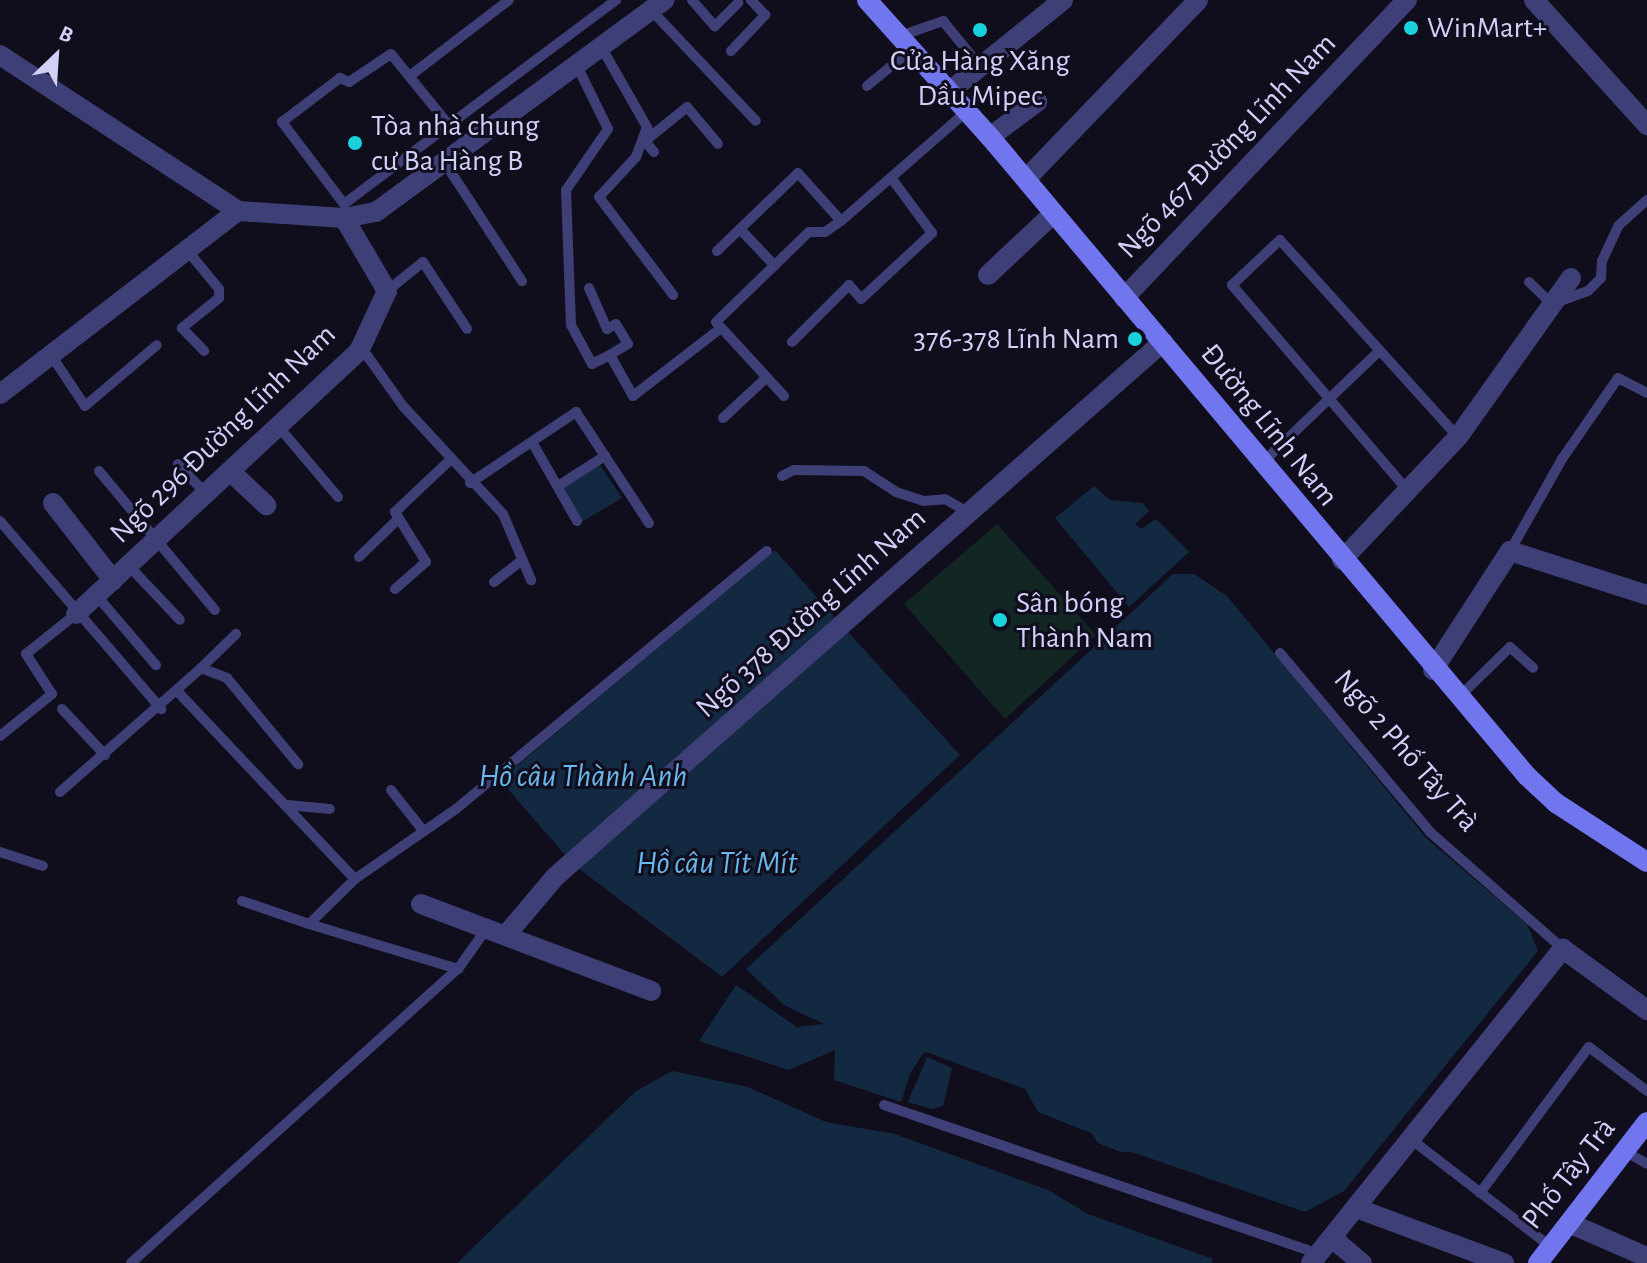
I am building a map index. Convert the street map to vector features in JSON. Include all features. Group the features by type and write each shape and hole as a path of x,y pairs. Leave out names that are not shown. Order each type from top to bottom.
{"main road":[{"name":"Đường Lĩnh Nam","path":"867,0 1026,179 1433,670 1556,803 1647,862"},
{"name":"Phố Tây Trà","path":"1544,1255 1647,1122"}],"street":[{"path":"947,88 1063,0"},
{"path":"1026,179 1198,0"},
{"name":"Ngõ 467 Đường Lĩnh Nam","path":"1124,298 1407,0"},
{"path":"1534,0 1647,125"},
{"path":"0,55 238,211 344,218 376,212 603,50 658,5"},
{"path":"990,137 1037,102"},
{"path":"0,394 238,211"},
{"path":"988,275 1053,214"},
{"path":"344,218 387,291"},
{"path":"1342,560 1458,437 1571,278"},
{"name":"Ngõ 296 Đường Lĩnh Nam","path":"76,614 101,601 121,573 361,347 387,291"},
{"name":"Ngõ 378 Đường Lĩnh Nam","path":"497,931 1163,342"},
{"path":"230,471 266,505"},
{"path":"53,503 121,573"},
{"path":"1433,670 1510,551 1647,595"},
{"path":"421,904 651,991"},
{"path":"1314,1258 1563,949"},
{"name":"Ngõ 2 Phố Tây Trà","path":"1563,949 1647,1010"},
{"path":"1356,1208 1504,1263"},
{"path":"1569,1223 1647,1257"},
{"path":"1332,1238 1362,1263"}],"lane":[{"path":"411,75 509,0"},
{"path":"692,0 715,26 738,3"},
{"path":"731,51 765,15 751,0"},
{"path":"449,125 391,54 349,82 340,78 282,122 344,204 449,125 609,2"},
{"path":"658,5 756,121"},
{"path":"867,86 906,43 943,21 974,59 947,88"},
{"path":"603,50 641,110 645,141 654,152"},
{"path":"578,68 608,129 566,190 571,325 592,364 628,344 616,324 607,329 589,288"},
{"path":"673,295 599,197 645,141 687,107 718,144"},
{"path":"784,396 765,379 716,322 809,232 825,232 841,221 967,111"},
{"path":"445,163 522,281"},
{"path":"717,251 798,173 841,221"},
{"path":"792,342 849,285 861,299 932,233 892,179"},
{"path":"1529,282 1552,304 1588,291 1601,278 1602,261 1618,226 1647,200"},
{"path":"740,229 774,265"},
{"path":"1408,491 1232,285 1280,240 1458,437"},
{"path":"187,250 219,289 219,298 182,328 204,351"},
{"path":"387,291 423,262 467,329"},
{"path":"610,355 633,396 721,328"},
{"path":"51,355 85,406 157,345"},
{"path":"361,347 403,406 470,483 503,514 531,580"},
{"path":"1263,462 1378,352"},
{"path":"1510,551 1562,459 1618,378 1647,393"},
{"path":"723,418 765,379"},
{"path":"470,483 576,412 649,523"},
{"path":"278,426 338,497"},
{"path":"532,442 577,521"},
{"path":"558,486 605,456"},
{"path":"395,589 426,562 397,520 395,512 451,459"},
{"path":"178,464 206,494"},
{"path":"782,476 794,470 864,471 896,492 924,501 945,499 969,513"},
{"path":"99,471 154,542 215,610"},
{"path":"359,557 397,520"},
{"path":"0,521 76,614 161,709"},
{"path":"309,924 355,879 421,828 456,809 767,551"},
{"path":"494,582 521,561"},
{"path":"121,573 180,620"},
{"path":"101,601 158,663"},
{"name":"Ngõ 296 Đường Lĩnh Nam","path":"0,736 52,694 26,654 76,614"},
{"path":"60,792 161,709 236,634"},
{"path":"1459,697 1510,647 1533,668"},
{"name":"Ngõ 2 Phố Tây Trà","path":"1280,653 1430,832 1563,949"},
{"path":"201,668 227,678 298,764"},
{"path":"178,692 355,879"},
{"path":"62,709 105,755"},
{"path":"391,790 421,828"},
{"path":"288,805 330,809"},
{"path":"0,852 43,866"},
{"path":"242,901 458,969"},
{"name":"Ngõ 378 Đường Lĩnh Nam","path":"131,1263 497,931"},
{"path":"1480,1193 1589,1047 1647,1091"},
{"path":"884,1105 1314,1258"},
{"path":"1412,1140 1480,1193 1544,1255"},
{"path":"1624,1151 1647,1164"}],"green space":[{"name":"Sân bóng Thành Nam","path":"997,524 1096,635 1005,719 904,604"}],"water":[{"path":"598,462 622,498 580,523 562,486"},
{"path":"1094,486 1110,500 1143,503 1149,511 1135,524 1141,529 1156,519 1189,552 1129,607 1055,518"},
{"name":"Hồ câu Thành Anh","path":"775,550 838,621 567,857 500,780"},
{"path":"1173,574 1194,574 1227,596 1426,838 1527,924 1538,951 1344,1191 1305,1212 1132,1152 1120,1152 1098,1143 1091,1133 1038,1112 1025,1089 929,1053 924,1052 910,1074 901,1102 834,1080 835,1050 789,1070 699,1041 736,985 797,1027 824,1024 784,1005 746,969"},
{"name":"Hồ câu Tít Mít","path":"848,632 960,755 722,977 578,868"},
{"path":"927,1057 952,1068 943,1106 932,1109 908,1102"},
{"path":"672,1071 748,1087 826,1122 895,1134 1048,1190 1088,1214 1213,1259 1212,1263 457,1263 636,1091"}],"place":[{"name":"WinMart+","path":"1411,28"},
{"name":"Cửa Hàng Xăng Dầu Mipec","path":"980,30"},
{"name":"Tòa nhà chung cư Ba Hàng B","path":"355,143"},
{"name":"376-378 Lĩnh Nam","path":"1135,339"},
{"name":"Sân bóng Thành Nam","path":"1000,620"}]}
